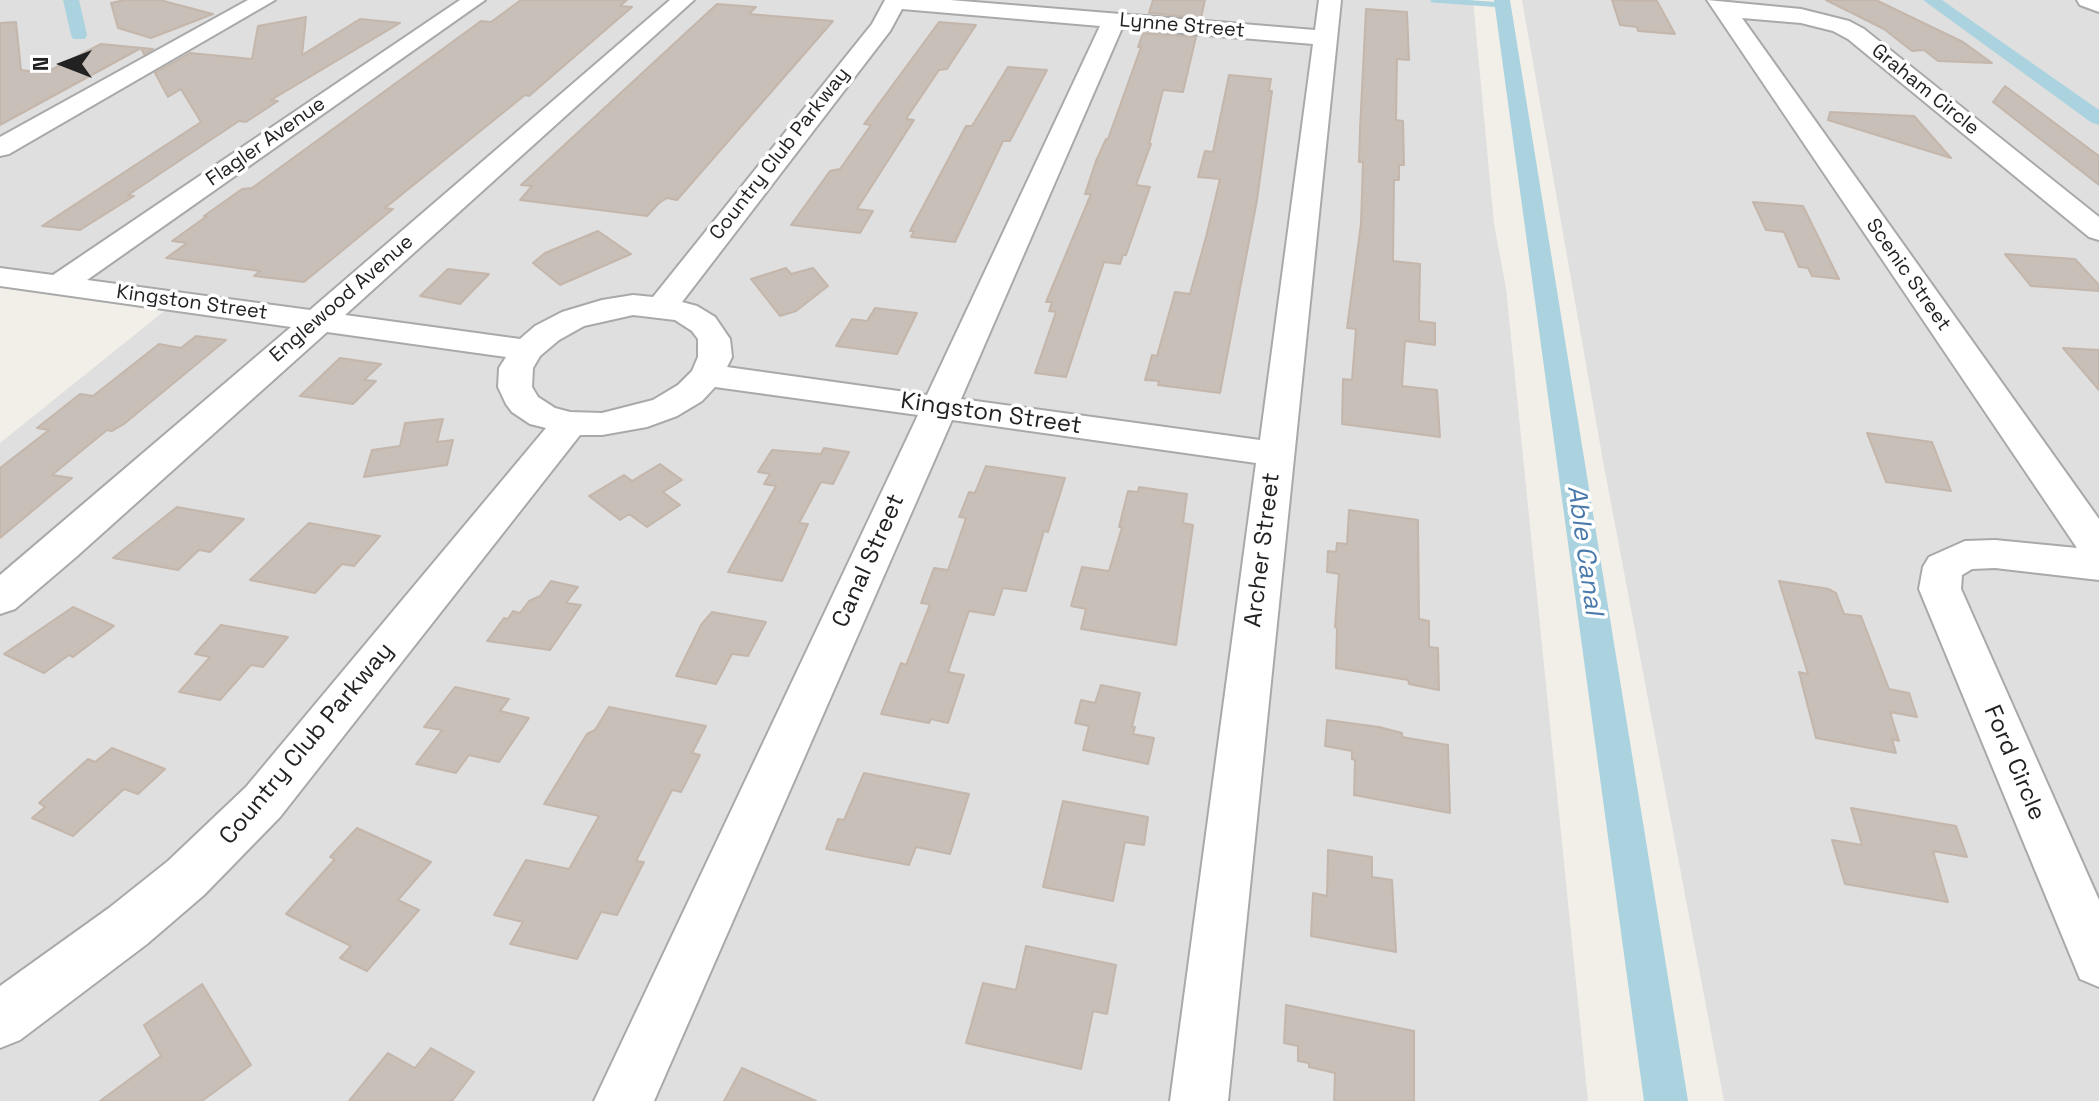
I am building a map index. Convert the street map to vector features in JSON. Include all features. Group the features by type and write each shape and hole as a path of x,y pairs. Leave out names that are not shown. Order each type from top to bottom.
{"street":[{"path":"0,148 264,0"},
{"name":"Flagler Avenue","path":"59,285 474,0"},
{"name":"Englewood Avenue","path":"0,598 62,547 683,0"},
{"path":"2088,0 2099,6"},
{"name":"Lynne Street","path":"896,1 1114,20 1328,19"},
{"name":"Country Club Parkway","path":"662,307 882,26 896,1"},
{"name":"Graham Circle","path":"1721,5 1801,16 1832,23 1856,34 2099,231"},
{"name":"Scenic Street","path":"1721,5 2099,549"},
{"name":"Archer Street","path":"1199,1101 1328,19"},
{"name":"Canal Street","path":"623,1101 658,1030 1114,20"},
{"name":"Kingston Street","path":"0,277 527,350"},
{"path":"633,305 662,307 686,313 704,324 714,339 715,357 707,375 690,393 665,408 634,419 602,424 570,423 543,416 524,404 515,387 516,368 527,350 560,326 602,310 633,305"},
{"name":"Kingston Street","path":"707,375 1275,454"},
{"name":"Country Club Parkway","path":"0,1020 128,926 186,878 263,802 570,423"},
{"name":"Ford Circle","path":"2099,565 1995,554 1965,555 1943,567 1940,589 2099,961"}],"shaded area":[{"path":"0,0 1473,0 1494,224 1506,288 1588,1101 0,1101 0,443 173,304 0,273"},
{"path":"1522,0 2099,0 2099,1101 1724,1101 1603,461"}],"building":[{"path":"160,0 213,14 151,38 118,28 111,3"},
{"path":"521,0 627,0 620,6 632,7 529,96 525,95 385,208 393,209 304,282 254,276 260,271 166,258 187,243 172,241 207,216 204,216 242,189 252,188 481,21 491,22"},
{"path":"1153,0 1205,0 1201,18 1149,13"},
{"path":"1612,0 1657,1 1675,34 1638,31 1637,27 1620,25"},
{"path":"1826,0 1876,0 1963,42 1992,63 1938,61 1924,50 1912,51 1884,29"},
{"path":"717,4 756,7 749,14 833,21 677,200 667,198 647,216 520,200 532,186 521,185"},
{"path":"1366,9 1407,12 1409,60 1397,59 1396,120 1403,121 1404,165 1399,165 1399,180 1394,180 1393,261 1420,264 1419,321 1435,323 1435,345 1405,341 1402,386 1437,390 1440,437 1342,424 1343,379 1352,380 1356,329 1347,328 1361,224 1363,162 1359,162"},
{"path":"306,17 302,55 360,19 400,23 271,100 278,101 246,122 239,121 128,195 134,196 80,230 42,226 201,122 181,89 168,97 155,73 190,53 252,59 258,26"},
{"path":"16,22 21,70 45,73 101,44 153,49 144,54 141,48 0,125 0,23"},
{"path":"939,22 976,25 947,69 939,70 906,119 914,120 857,209 873,211 860,233 791,225 830,171 840,169 871,125 864,124"},
{"path":"1143,33 1196,37 1183,92 1163,90 1151,144 1136,185 1150,187 1126,255 1123,255 1120,264 1104,262 1066,377 1035,373 1056,312 1049,311 1052,302 1046,302 1091,194 1085,194 1096,161 1108,139 1141,47 1138,47"},
{"path":"1008,67 1047,70 1010,141 1003,141 955,242 911,237 914,231 910,231 966,126 972,126"},
{"path":"1229,75 1271,79 1269,91 1272,91 1257,200 1220,393 1158,385 1159,381 1145,380 1152,355 1157,356 1175,292 1190,294 1206,237 1220,179 1198,177 1205,151 1213,152"},
{"path":"2005,86 2099,156 2099,185 1993,102"},
{"path":"1830,112 1914,116 1951,158 1828,120"},
{"path":"1753,202 1803,206 1839,279 1812,276 1808,268 1799,267 1784,232 1766,230"},
{"path":"598,231 631,254 560,285 533,263 545,253"},
{"path":"2005,254 2075,259 2099,285 2099,291 2031,286"},
{"path":"786,268 791,274 813,268 828,286 796,311 780,316 751,279"},
{"path":"448,269 489,274 460,304 420,296"},
{"path":"875,308 917,313 897,354 836,346 852,319 867,321"},
{"path":"196,336 226,340 124,424 112,431 107,430 52,475 72,478 0,538 0,468 49,430 37,428 80,394 93,396 159,344 181,348"},
{"path":"2063,348 2099,350 2099,390"},
{"path":"340,358 381,364 364,380 376,381 353,404 300,396"},
{"path":"443,419 437,442 453,440 447,465 364,477 372,450 400,446 405,423"},
{"path":"1867,433 1932,442 1951,491 1886,482"},
{"path":"824,448 849,452 833,484 821,482 799,523 808,524 782,581 728,572 776,486 764,484 770,474 758,472 772,450 821,454"},
{"path":"660,464 682,480 663,492 680,505 647,527 629,514 620,520 589,496 624,475 632,481"},
{"path":"986,466 1065,478 1048,532 1044,531 1026,591 1003,588 994,615 969,611 948,672 964,675 948,723 931,719 929,723 881,714 901,663 906,665 930,604 921,603 934,568 948,570 966,518 959,517 969,492 975,493"},
{"path":"1139,487 1187,494 1183,523 1193,525 1176,645 1081,629 1086,609 1071,606 1082,567 1109,571 1122,527 1119,527 1128,491 1138,492"},
{"path":"177,507 244,519 210,552 199,550 178,570 113,558"},
{"path":"1349,510 1418,520 1419,619 1429,621 1429,647 1438,648 1439,690 1409,684 1408,680 1336,668 1339,574 1327,572 1328,551 1336,552 1337,543 1347,544"},
{"path":"309,523 380,536 354,566 342,564 315,593 250,580"},
{"path":"551,581 578,587 566,603 581,605 550,650 487,641 504,618 508,619 513,611 520,613 529,601 540,596"},
{"path":"1779,581 1829,589 1836,593 1844,614 1861,616 1889,689 1909,693 1917,717 1890,712 1899,741 1892,739 1896,753 1816,738 1799,672 1808,674"},
{"path":"73,607 114,626 73,657 69,655 44,673 4,654"},
{"path":"712,612 766,622 748,656 732,654 716,684 676,676 701,625"},
{"path":"221,625 288,637 263,667 251,665 220,700 179,692 210,657 195,654"},
{"path":"1101,685 1140,693 1132,727 1135,727 1133,734 1154,738 1148,764 1083,750 1089,726 1075,723 1081,700 1095,703"},
{"path":"455,687 509,699 500,711 529,718 499,762 469,755 456,773 416,764 442,730 424,727"},
{"path":"609,707 706,726 692,753 700,755 681,792 672,790 636,861 644,862 617,915 601,912 577,959 510,944 523,922 494,915 526,860 569,869 599,816 544,804 587,734 595,730"},
{"path":"1327,720 1379,727 1402,733 1402,737 1448,745 1450,813 1354,795 1355,760 1352,759 1352,751 1325,746"},
{"path":"112,748 165,769 138,794 124,789 73,836 32,818 45,807 39,803 88,759 95,762"},
{"path":"864,773 969,794 950,854 916,847 909,865 826,849 838,819 844,820"},
{"path":"1063,801 1148,817 1144,845 1125,842 1113,901 1043,887"},
{"path":"1851,808 1956,826 1967,857 1933,851 1948,902 1845,884 1832,840 1862,845"},
{"path":"357,828 431,862 398,900 419,910 367,971 340,958 351,946 286,914 335,859 330,857"},
{"path":"1328,850 1372,857 1372,877 1392,880 1396,952 1311,936 1313,893 1327,896"},
{"path":"1026,946 1116,965 1107,1014 1093,1011 1081,1069 966,1043 983,983 1016,990"},
{"path":"202,984 251,1065 202,1101 100,1101 161,1056 144,1025"},
{"path":"1286,1005 1414,1031 1414,1101 1334,1101 1335,1073 1298,1061 1298,1046 1284,1043"},
{"path":"431,1048 474,1072 452,1101 349,1101 388,1053 415,1068"},
{"path":"742,1068 816,1101 724,1101"}],"waterway":[{"path":"71,0 79,35"},
{"path":"1433,0 1503,5"},
{"name":"Able Canal","path":"1502,0 1666,1101"},
{"path":"1931,0 2099,119"}]}
